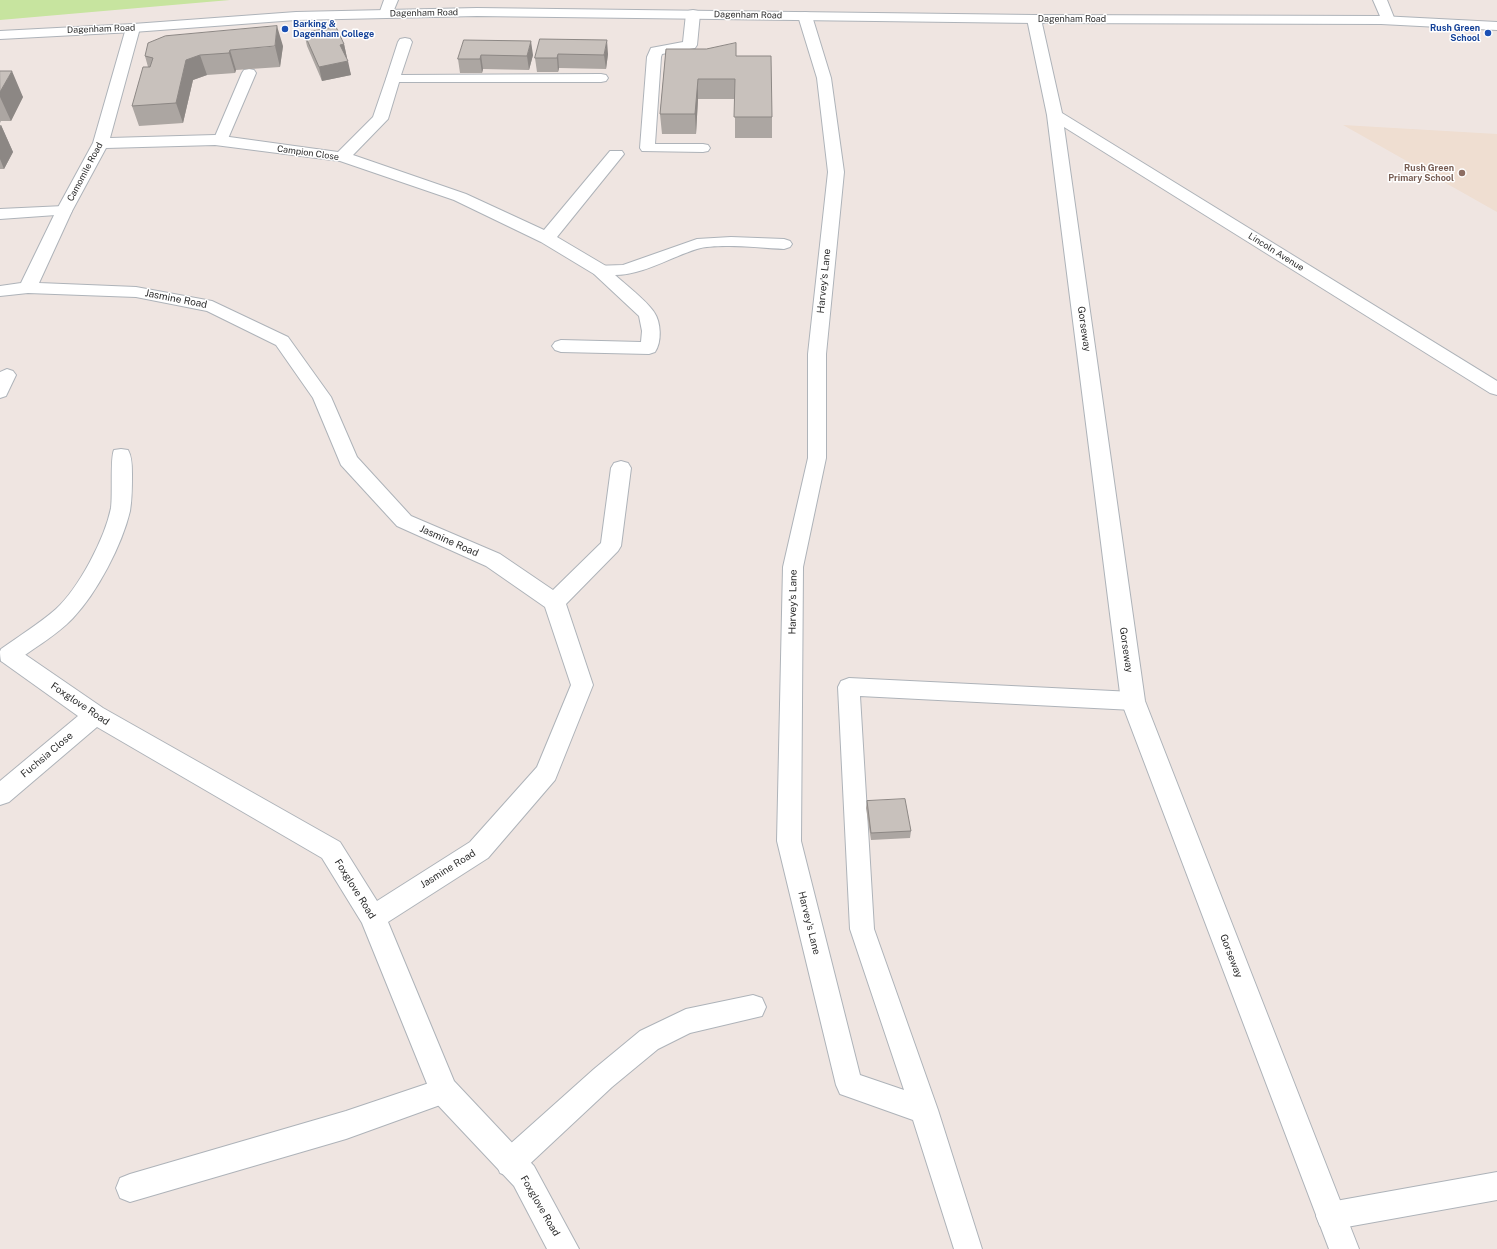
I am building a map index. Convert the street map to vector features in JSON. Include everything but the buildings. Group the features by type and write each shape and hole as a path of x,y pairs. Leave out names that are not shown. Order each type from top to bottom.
{"street":[{"path":"386,14 391,0"},
{"path":"1380,0 1388,20"},
{"name":"Dagenham Road","path":"0,35 133,28 296,16 477,12 1034,19 1388,20 1497,26"},
{"name":"Gorseway","path":"1034,19 1055,115 1133,701 1330,1216 1344,1249"},
{"name":"Camomile Road","path":"28,288 64,211 101,143 133,28"},
{"path":"342,157 380,119 393,79"},
{"name":"Lincoln Avenue","path":"1055,115 1497,389"},
{"name":"Campion Close","path":"101,143 220,141 342,157 460,197 547,238 600,270"},
{"path":"547,238 616,154"},
{"name":"Jasmine Road","path":"0,290 28,288 136,292 212,306 282,341 322,397 348,460 404,521 493,560 554,602 582,685 547,772 479,850 373,917"},
{"path":"554,602 611,546 621,468"},
{"name":"Foxglove Road","path":"10,655 95,715 331,850 373,917 444,1091 510,1163 524,1176 564,1249"},
{"name":"Fuchsia Close","path":"0,795 95,715"}],"lane":[{"path":"693,14 690,45 656,51 654,57 647,148 703,148"},
{"name":"Harvey's Lane","path":"805,16 824,78 836,172 817,354 817,458 793,567 789,841 849,1085 924,1110"},
{"path":"405,42 393,79 601,78"},
{"path":"220,141 249,73"},
{"path":"0,214 64,211"},
{"path":"600,270 625,270 697,244 731,242 784,244"},
{"path":"561,346 649,348 652,331 647,314 600,270"},
{"path":"0,392 7,376"},
{"path":"10,655 65,614 86,587 107,545 120,511 123,472 121,455"},
{"path":"968,1249 924,1110 862,929 849,688 1133,701"},
{"path":"510,1163 603,1078 649,1040 686,1021 753,1007"},
{"path":"130,1188 346,1125 444,1091"},
{"path":"1330,1216 1497,1186"}],"shaded area":[{"name":"Rush Green Primary School","path":"1343,125 1497,134 1497,212"}],"green space":[{"path":"0,0 230,0 0,20"}],"place":[{"name":"Barking & Dagenham College","path":"285,29"},
{"name":"Rush Green School","path":"1488,33"},
{"name":"Rush Green Primary School","path":"1462,173"}]}
